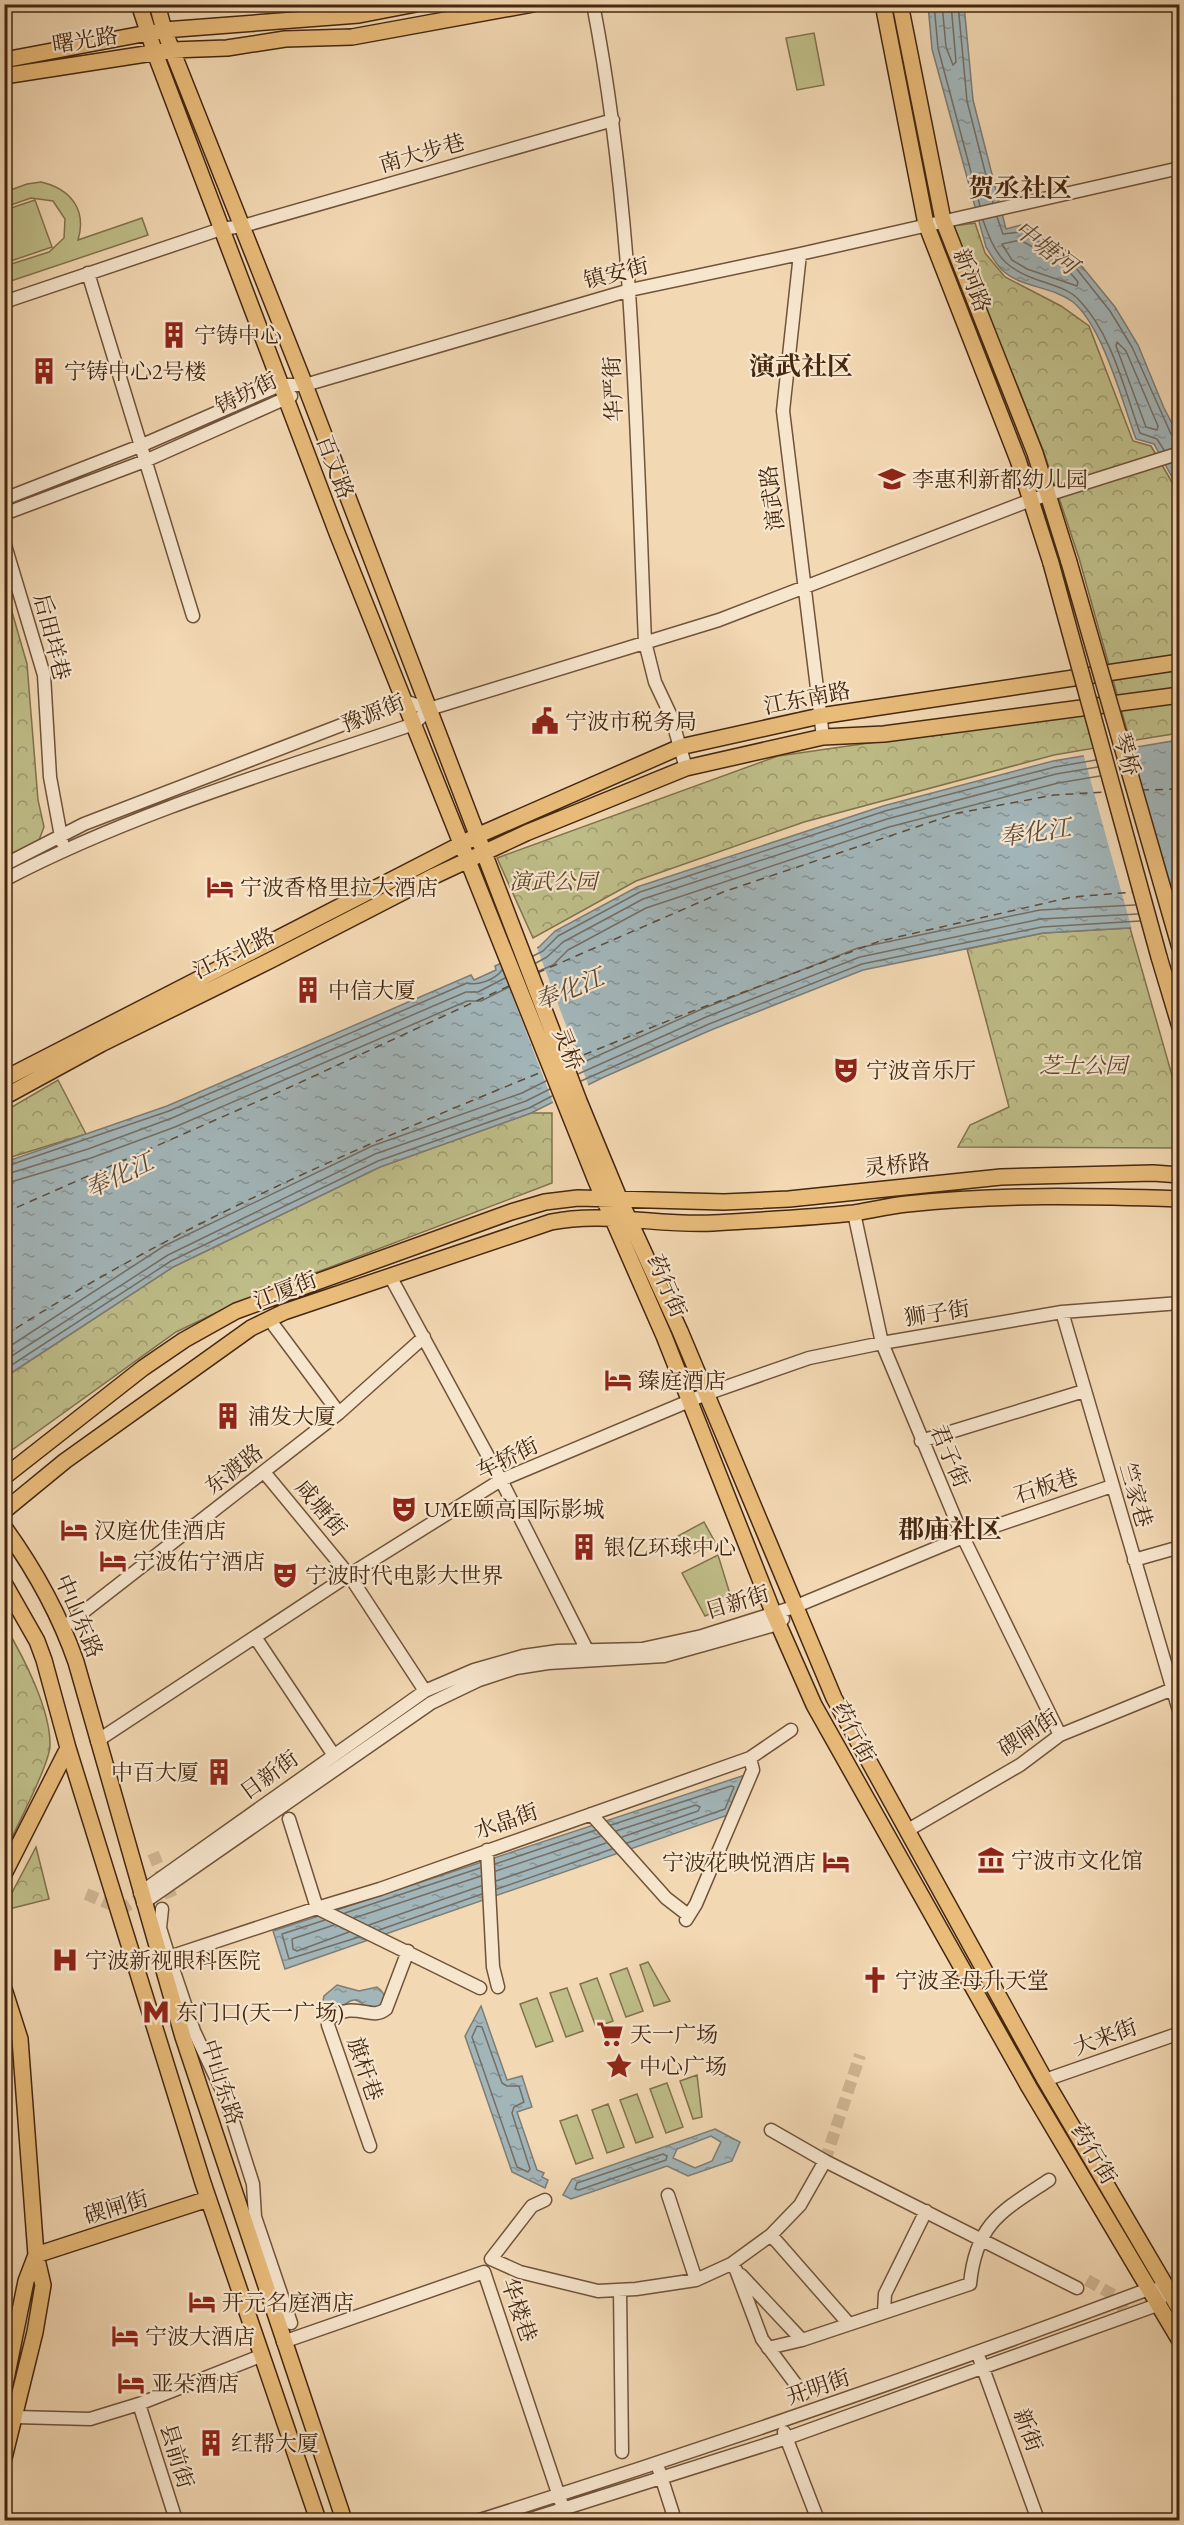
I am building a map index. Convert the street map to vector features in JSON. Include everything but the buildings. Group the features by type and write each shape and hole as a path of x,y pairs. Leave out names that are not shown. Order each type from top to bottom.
{"main road":[{"name":"百丈路","path":"139,4 155,53 280,385 404,701 468,860 508,940"},
{"name":"百丈路","path":"157,4 164,30 243,226 479,835 496,882 508,940"},
{"path":"4,60 164,30 416,4"},
{"name":"曙光路","path":"4,76 172,50 227,48 285,39 352,37 533,4"},
{"name":"新河路","path":"883,4 926,224 1032,500 1051,563"},
{"name":"新河路","path":"900,4 943,220 1035,453 1069,562"},
{"name":"琴桥","path":"1069,562 1179,948"},
{"name":"琴桥","path":"1051,563 1179,1027"},
{"name":"江东南路","path":"462,844 680,747 820,716 1179,662"},
{"name":"江东南路","path":"485,852 686,768 823,737 884,734 1179,695"},
{"name":"江东北路","path":"4,1079 462,844"},
{"name":"江东北路","path":"4,1097 101,1044 485,852"},
{"name":"灵桥","path":"508,940 573,1104"},
{"name":"药行街","path":"573,1104 612,1199 630,1220 834,1698 1045,2080 1173,2287 1179,2310"},
{"name":"灵桥路","path":"612,1199 724,1202 789,1199 1001,1178 1179,1175"},
{"name":"灵桥路","path":"630,1220 666,1224 710,1223 854,1212 907,1204 1008,1198 1088,1196 1179,1199"},
{"name":"江厦街","path":"4,1477 143,1368 184,1340 236,1311 511,1212 562,1199 612,1199"},
{"name":"药行街","path":"612,1199 613,1219 690,1401 776,1618 814,1705 841,1757 1029,2087 1179,2341"},
{"name":"江厦街","path":"4,1510 65,1461 234,1337 269,1319 551,1222 586,1217 630,1220"},
{"name":"中山东路","path":"4,1527 38,1578 64,1627 183,2037 344,2520"},
{"path":"4,1583 37,1641 208,2199 318,2520"},
{"path":"4,1874 68,1748"},
{"path":"4,1989 20,2039 36,2255 43,2285 16,2417 4,2458"},
{"name":"碶闸街","path":"36,2255 208,2199"},
{"path":"4,2389 19,2329 26,2281 36,2255"}],"street":[{"name":"华严街","path":"593,4 613,120 630,290 645,642 655,682 671,716 686,768"},
{"name":"南大步巷","path":"4,302 221,229 243,226 613,120"},
{"name":"镇安街","path":"305,385 630,290 1179,168"},
{"name":"演武路","path":"800,254 783,411 823,737"},
{"path":"88,273 193,616"},
{"name":"铸坊街","path":"4,499 140,446 280,385 305,385"},
{"name":"铸坊街","path":"4,514 145,461 286,400 305,385"},
{"path":"429,710 719,620 1032,500 1179,453"},
{"name":"后田垟巷","path":"4,542 44,675 50,777 64,849"},
{"name":"豫源街","path":"4,865 60,834 404,701 429,710 414,724 154,811 64,849 4,880"},
{"name":"君子街","path":"854,1212 882,1343 963,1537 1060,1735"},
{"path":"390,1276 501,1480 587,1650"},
{"name":"狮子街","path":"706,1394 809,1358 882,1343 1062,1311 1179,1303"},
{"name":"竺家巷","path":"1062,1311 1134,1560 1175,1688 1179,1714"},
{"path":"269,1319 339,1413"},
{"name":"东渡路","path":"64,1627 339,1413 424,1337"},
{"path":"921,1441 1084,1391"},
{"name":"车轿街","path":"97,1741 349,1575 501,1480 706,1394"},
{"name":"咸塘街","path":"264,1472 349,1575 425,1692"},
{"name":"石板巷","path":"794,1607 963,1537 1112,1486"},
{"path":"1134,1560 1179,1547"},
{"name":"日新街","path":"142,1898 430,1703 479,1680 516,1668 548,1663 664,1656 776,1618 794,1607"},
{"name":"日新街","path":"142,1898 333,1754 425,1692 474,1670 542,1652 662,1646 776,1618"},
{"path":"255,1637 333,1754"},
{"name":"碶闸街","path":"908,1830 1020,1765 1060,1735 1175,1688"},
{"name":"水晶街","path":"169,1957 594,1818 750,1758 790,1730"},
{"path":"594,1818 666,1899 687,1917 696,1904 753,1770 750,1758"},
{"path":"289,1819 317,1908 480,1988"},
{"path":"487,1854 493,1967 498,1987"},
{"name":"中山东路","path":"162,1909 160,1928 169,1957 194,2031 226,2099 253,2184 255,2217 291,2323"},
{"name":"旗杆巷","path":"370,2146 328,2025 329,2019 349,2009 359,2009 372,2014 386,2009 408,1951"},
{"name":"大来街","path":"1045,2080 1179,2033"},
{"path":"771,2130 825,2161 1077,2288"},
{"path":"545,2200 532,2206 492,2259 527,2274 598,2291 696,2280 734,2267 771,2235 800,2205 825,2161"},
{"path":"768,2348 802,2340 970,2284 980,2239 1008,2206 1049,2180"},
{"path":"668,2195 696,2280"},
{"path":"884,2312 885,2294 926,2211"},
{"path":"771,2235 849,2324"},
{"path":"734,2267 802,2340"},
{"path":"734,2267 762,2339 803,2394"},
{"name":"华楼巷","path":"283,2342 484,2272 559,2496"},
{"path":"1157,2305 1173,2287"},
{"name":"开明街","path":"480,2520 781,2422 977,2354 1149,2289 1173,2287"},
{"path":"620,2290 622,2452"},
{"name":"开明街","path":"528,2520 565,2515 661,2478 787,2438 1157,2305"},
{"name":"新街","path":"977,2354 1038,2520"},
{"path":"16,2417 90,2419 139,2404 263,2355"},
{"name":"县前街","path":"139,2404 176,2520"},
{"path":"781,2422 818,2520"},
{"path":"657,2463 675,2520"},
{"path":"559,2496 565,2515"}],"green space":[{"path":"814,33 824,85 797,90 786,38"},
{"path":"41,182 61,190 74,202 80,219 78,240 142,218 148,235 5,283 5,266 49,252 64,238 65,219 53,201 31,198 5,207 5,192 27,184"},
{"path":"35,200 52,247 5,263 5,210"},
{"path":"975,223 985,253 1005,277 1061,306 1089,326 1133,441 1151,446 1180,496 1179,733 1130,741 1079,558 1043,450 953,226"},
{"path":"4,584 27,664 38,800 44,827 39,840 4,859"},
{"name":"演武公园","path":"1087,712 1095,748 1054,755 804,822 636,881 533,938 497,858 778,756"},
{"name":"芝士公园","path":"1130,928 1179,1100 1173,1148 958,1147 970,1125 1009,1107 967,949 1043,933"},
{"path":"58,1080 86,1134 5,1159 5,1111"},
{"path":"531,1113 552,1113 552,1183 241,1301 176,1332 5,1455 5,1377 173,1267 380,1167"},
{"path":"704,1522 715,1542 689,1556 678,1536"},
{"path":"718,1555 730,1594 717,1600 719,1610 705,1616 682,1573"},
{"path":"5,1626 20,1652 41,1700 46,1716 50,1746 38,1783 5,1853"},
{"path":"36,1847 49,1899 5,1910 5,1906"},
{"path":"648,1962 670,2001 654,2006 640,1965"},
{"path":"627,1968 643,2011 626,2017 610,1974"},
{"path":"597,1978 613,2021 596,2027 580,1984"},
{"path":"567,1988 583,2031 566,2037 550,1993"},
{"path":"537,1998 553,2041 536,2047 520,2004"},
{"path":"697,2075 702,2117 693,2119 680,2081"},
{"path":"667,2083 683,2127 666,2133 650,2089"},
{"path":"637,2094 653,2137 636,2143 620,2100"},
{"path":"608,2104 624,2147 607,2153 592,2110"},
{"path":"577,2115 593,2158 576,2164 560,2121"}],"water":[{"name":"中塘河","path":"928,5 964,5 973,100 1006,229 1021,225 1071,253 1115,307 1138,345 1164,408 1179,437 1179,490 1154,444 1136,439 1102,346 1084,314 1065,297 1010,276 1000,268 986,247 932,49"},
{"name":"奉化江","path":"1179,740 1179,925 1043,933 863,970 711,1030 604,1077 531,1113 380,1167 173,1267 5,1377 5,1162 167,1106 471,975 474,980 496,970 495,966 539,947 555,931 637,887 883,806 1053,761"},
{"path":"748,1774 731,1814 285,1969 273,1931"},
{"path":"337,1985 359,1991 377,1987 384,1995 382,2006 369,2009 353,2000 332,2010 323,2001 324,1996"},
{"path":"481,2006 507,2080 522,2076 532,2107 517,2112 537,2170 544,2173 542,2177 548,2180 545,2188 512,2172 465,2036"},
{"path":"715,2129 740,2142 732,2161 688,2176 667,2166 571,2199 563,2195 572,2179","holes":["711,2136 721,2142 712,2161 695,2168 673,2158 677,2149"]}],"pier":[{"path":"1131,745 1180,918 1180,928 1132,930 1083,753"},
{"path":"536,945 589,1087 554,1105 499,961"}],"ferry route":[{"path":"1141,790 1180,789"},
{"path":"537,973 723,892 958,813 1054,795 1107,792"},
{"path":"1170,889 1180,888"},
{"path":"571,1060 685,1014 880,941 1072,897 1135,892"},
{"path":"4,1213 288,1088 511,985"},
{"path":"4,1336 68,1296 200,1224 336,1159 544,1071"}],"tunnel":[{"path":"153,1853 173,1901"},
{"path":"86,1894 122,1909 149,1892"},
{"path":"825,2161 860,2055"},
{"path":"1155,2284 1180,2275"},
{"path":"1087,2280 1117,2297 1130,2322"}],"place":[{"name":"宁铸中心","path":"174,335"},
{"name":"宁铸中心2号楼","path":"44,371"},
{"name":"李惠利新都幼儿园","path":"892,479"},
{"name":"宁波市税务局","path":"545,721"},
{"name":"宁波香格里拉大酒店","path":"220,887"},
{"name":"中信大厦","path":"308,990"},
{"name":"宁波音乐厅","path":"846,1070"},
{"name":"臻庭酒店","path":"618,1380"},
{"name":"浦发大厦","path":"228,1416"},
{"name":"UME颐高国际影城","path":"404,1509"},
{"name":"汉庭优佳酒店","path":"74,1530"},
{"name":"银亿环球中心","path":"584,1547"},
{"name":"宁波佑宁酒店","path":"113,1561"},
{"name":"宁波时代电影大世界","path":"285,1575"},
{"name":"中百大厦","path":"219,1772"},
{"name":"宁波市文化馆","path":"991,1860"},
{"name":"宁波花映悦酒店","path":"836,1862"},
{"name":"宁波新视眼科医院","path":"65,1960"},
{"name":"宁波圣母升天堂","path":"875,1980"},
{"name":"东门口(天一广场)","path":"156,2012"},
{"name":"天一广场","path":"610,2034"},
{"name":"中心广场","path":"619,2066"},
{"name":"开元名庭酒店","path":"202,2302"},
{"name":"宁波大酒店","path":"125,2336"},
{"name":"亚朵酒店","path":"131,2383"},
{"name":"红帮大厦","path":"211,2443"}],"district":[{"name":"贺丞社区","path":"1020,188"},
{"name":"演武社区","path":"801,366"},
{"name":"郡庙社区","path":"950,1529"}]}
